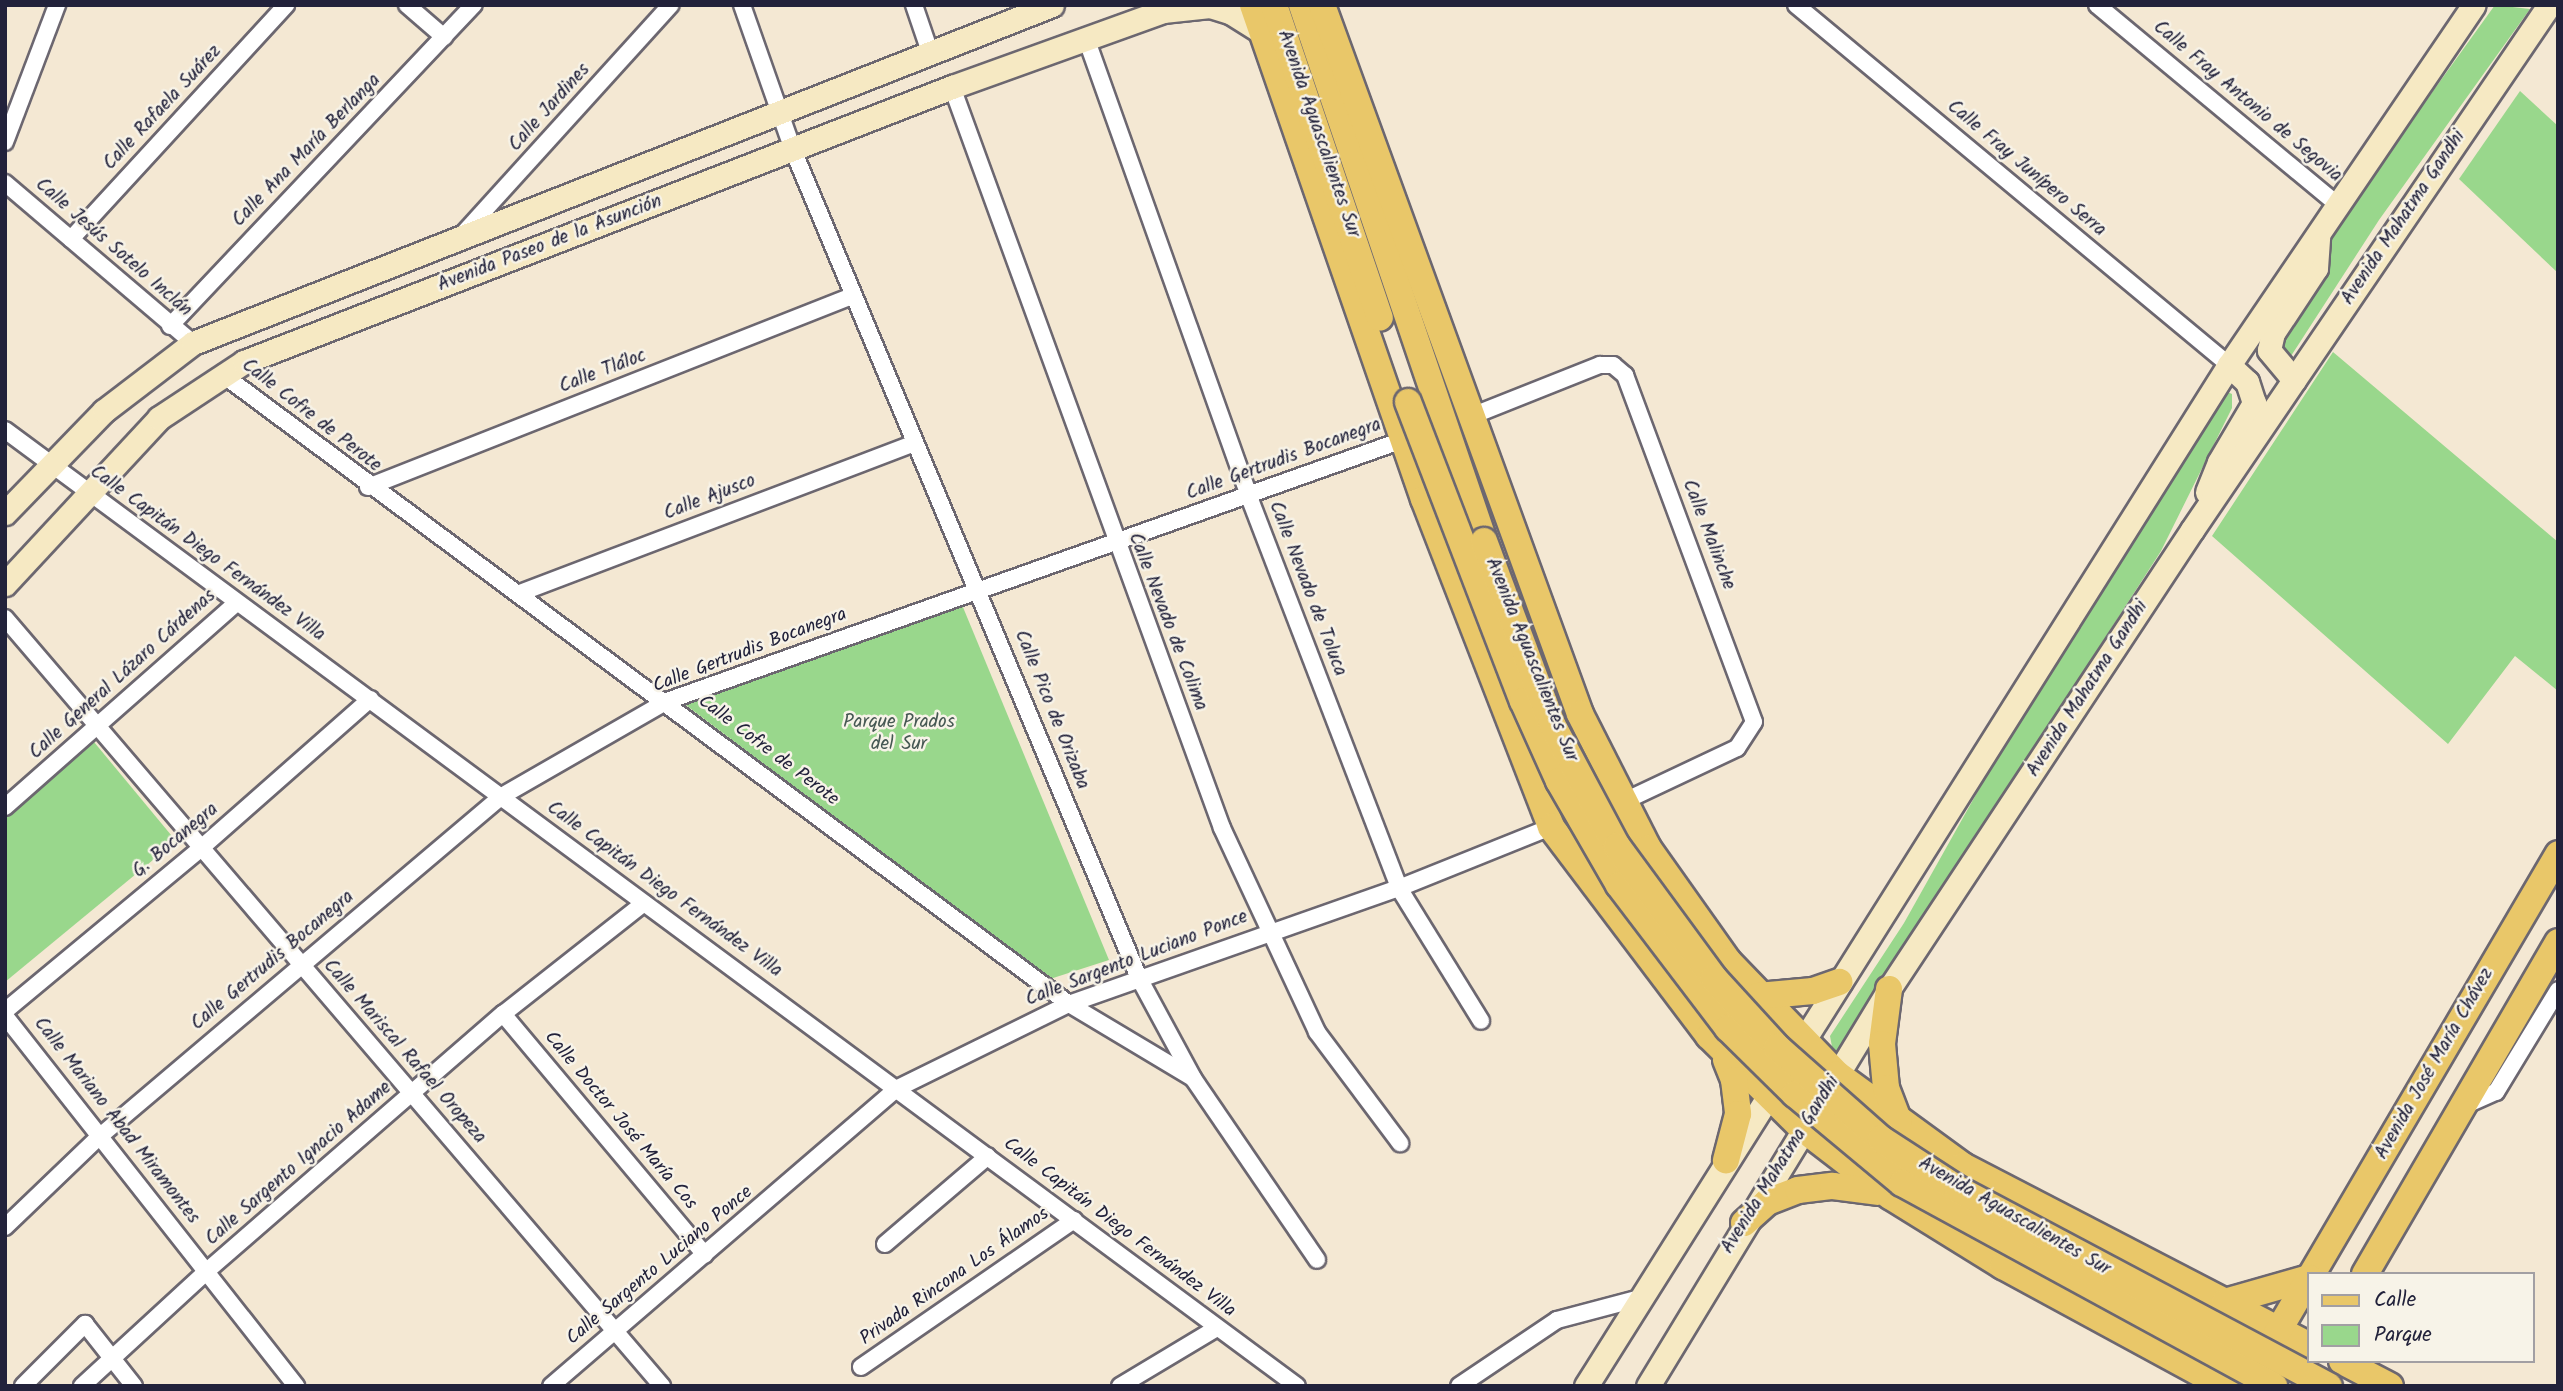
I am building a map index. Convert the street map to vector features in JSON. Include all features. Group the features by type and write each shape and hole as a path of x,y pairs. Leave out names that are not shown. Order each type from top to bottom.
{"main road":[{"name":"Avenida Paseo de la Asunción","path":"5,513 104,411 193,343 1052,5"},
{"name":"Avenida Aguascalientes Sur","path":"1252,5 1404,440 1551,827 1709,1036 1766,1097 1802,1129 1890,1196 2224,1386"},
{"name":"Avenida Aguascalientes Sur","path":"1274,5 1418,428 1523,701 1578,815 1658,940 1728,1028 1795,1094 1902,1183 2274,1386"},
{"name":"Avenida Aguascalientes Sur","path":"1302,5 1468,497 1552,724 1617,846 1714,978 1777,1047 1881,1139 1958,1189 2329,1386"},
{"name":"Avenida Aguascalientes Sur","path":"1322,5 1569,688 1623,802 1656,860 1758,996 1838,1074 1900,1124 1963,1166 2308,1344"},
{"path":"1586,1386 2229,365 2474,5"},
{"name":"Avenida Paseo de la Asunción","path":"5,584 87,491 159,418 222,374 952,88 1164,8 1210,6 1230,12 1262,32"},
{"name":"Avenida Mahatma Gandhi","path":"1648,1386 1744,1223 1889,989 2192,530 2543,8"},
{"path":"2294,380 2278,367 2269,350 2273,333 2316,268 2319,233"},
{"path":"2192,530 2219,461 2254,403 2247,382 2229,365"},
{"name":"Avenida José María Chávez","path":"2312,1272 2558,854"},
{"path":"2366,1272 2558,942"},
{"path":"1758,996 1813,991 1839,982"},
{"path":"1889,989 1884,1066 1886,1088 1900,1124"},
{"path":"1732,1062 1755,1064 1771,1052 1779,1017"},
{"path":"1709,1036 1728,1064 1738,1097 1737,1130 1726,1160"},
{"path":"1927,1218 1917,1195 1922,1178 1941,1165 1963,1166"},
{"path":"1744,1223 1767,1202 1814,1187 1853,1186 1890,1196"},
{"path":"2225,1302 2308,1277"},
{"name":"Avenida José María Chávez","path":"2246,1386 2308,1280"},
{"path":"2158,1350 2190,1386"},
{"path":"2303,1386 2315,1363"},
{"path":"2347,1363 2380,1376"}],"street":[{"path":"5,142 57,5"},
{"name":"Calle Rafaela Suárez","path":"71,239 286,5"},
{"path":"407,5 444,37"},
{"name":"Calle Ana María Berlanga","path":"170,326 474,5"},
{"name":"Calle Jardines","path":"459,238 671,5"},
{"name":"Calle Pico de Orizaba","path":"741,5 778,112 852,296 979,589 1139,978 1193,1079 1317,1260"},
{"path":"914,5 930,52"},
{"name":"Calle Fray Junípero Serra","path":"1796,5 2229,365"},
{"name":"Calle Fray Antonio de Segovia","path":"2097,5 2338,205"},
{"name":"Calle Nevado de Toluca","path":"1086,38 1248,494 1399,888 1481,1021"},
{"name":"Calle Nevado de Colima","path":"952,88 1115,544 1222,828 1317,1032 1400,1143"},
{"name":"Calle Jesús Sotelo Inclán","path":"5,183 193,343"},
{"name":"Calle Tláloc","path":"368,487 852,296"},
{"name":"Calle Malinche","path":"1469,417 1600,365 1613,365 1625,375 1754,722 1737,748 1623,802"},
{"name":"Calle Cofre de Perote","path":"222,374 368,487 520,593 667,701 1069,1004 1193,1079"},
{"name":"Calle Capitán Diego Fernández Villa","path":"5,430 236,603 898,1088 1297,1386"},
{"name":"Calle Gertrudis Bocanegra","path":"5,1227 99,1137 300,964 502,796 667,701 1404,440"},
{"name":"Calle Ajusco","path":"520,593 914,443"},
{"name":"Calle General Lázaro Cárdenas","path":"5,807 236,603"},
{"name":"Calle Mariscal Rafael Oropeza","path":"5,618 662,1386"},
{"name":"G. Bocanegra","path":"5,1013 200,849 370,699"},
{"name":"Calle Sargento Luciano Ponce","path":"551,1386 898,1088 1069,1004 1268,931 1399,888 1551,827"},
{"name":"Calle Sargento Ignacio Adame","path":"82,1386 208,1270 503,1014 644,903"},
{"path":"2464,1106 2496,1092 2556,998"},
{"name":"Calle Mariano Abad Miramontes","path":"5,1013 99,1137 208,1270 296,1386"},
{"name":"Calle Doctor José María Cos","path":"503,1014 705,1255"},
{"path":"885,1244 988,1156"},
{"name":"Privada Rincona Los Álamos","path":"861,1367 1074,1220"},
{"path":"1459,1386 1558,1320 1640,1298"},
{"path":"23,1386 85,1324 134,1386"},
{"path":"1120,1386 1217,1328"}],"green space":[{"path":"2495,5 2530,9 2379,220 2291,356 2280,348 2320,273 2325,241"},
{"path":"2520,91 2558,126 2558,273 2459,179"},
{"path":"2333,352 2558,542 2558,691 2515,656 2448,744 2212,536"},
{"path":"2223,390 2232,394 2232,408 2161,551 1837,1054 1833,1052 1830,1036 1904,923 2006,741"},
{"name":"Parque Prados del Sur","path":"960,600 1109,960 1050,979 679,700"},
{"path":"94,742 176,841 5,982 5,818"}]}
